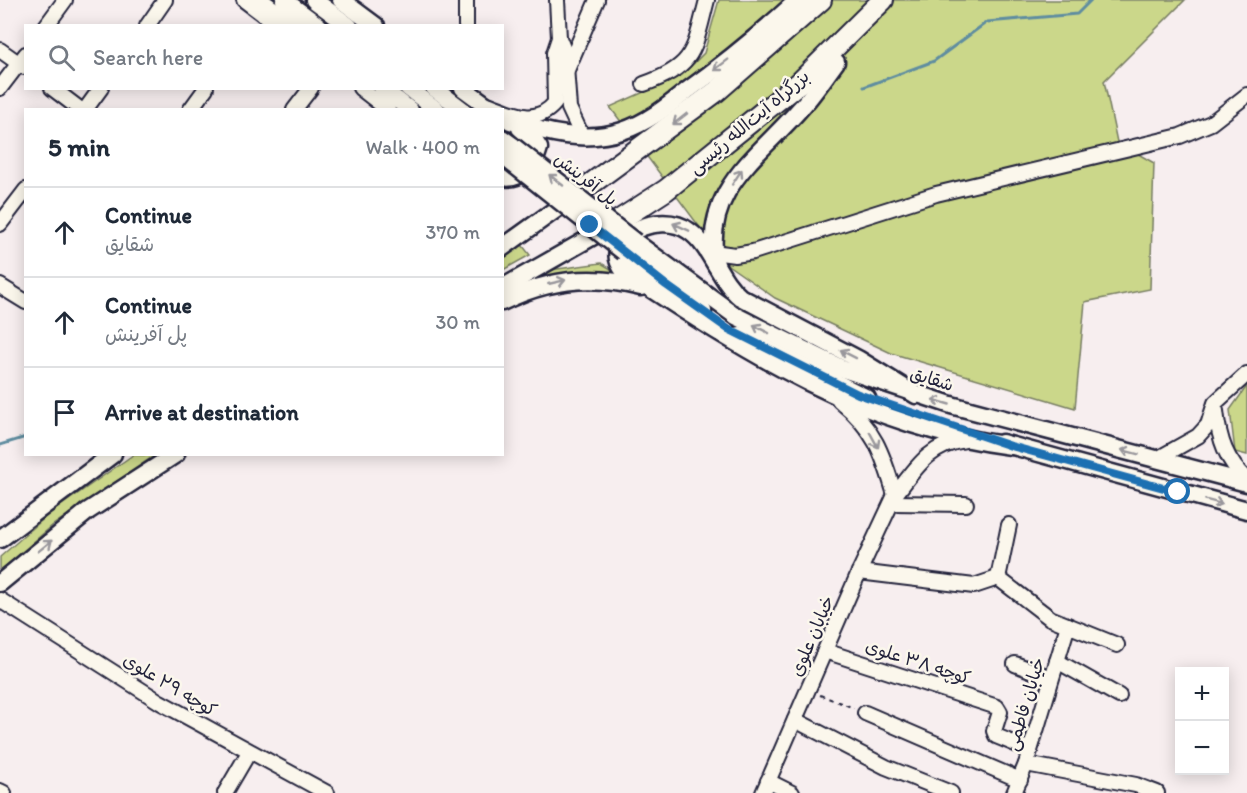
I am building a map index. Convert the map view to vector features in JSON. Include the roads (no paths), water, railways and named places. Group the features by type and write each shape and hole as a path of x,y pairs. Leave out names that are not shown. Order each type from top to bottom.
{"highway":[{"path":"754,40 801,8 821,0"},
{"name":"بزرگراه آیت‌الله رئیسی","path":"604,230 666,190 716,152 799,83 883,0"},
{"path":"569,200 717,91 801,8"},
{"path":"836,62 859,24"}],"main road":[{"path":"284,0 316,24"},
{"path":"314,0 346,24"},
{"path":"341,0 373,24"},
{"path":"261,7 291,24"},
{"path":"506,119 554,134 582,136 621,131 658,113 754,40"},
{"path":"718,272 713,252 719,210 736,176 759,149 799,111 836,62"},
{"path":"384,90 407,108"},
{"path":"411,90 434,108"},
{"path":"438,90 460,108"},
{"path":"466,90 487,105"},
{"path":"504,177 516,177 528,169 539,148 534,140 506,119"},
{"name":"پل آفرینش","path":"505,149 630,247"},
{"path":"504,247 569,200"},
{"path":"916,395 858,359 740,297 728,287 700,241 688,230 660,221 645,225 621,243 616,254 618,264 624,272 751,354 836,397 910,424 965,440 1011,446"},
{"path":"504,287 604,230"},
{"path":"630,247 666,285 738,334 858,394 1011,446 1247,510"},
{"name":"شقایق","path":"630,247 736,316 843,369 916,395 1247,482"},
{"path":"504,301 537,287 579,279 610,281 653,291"},
{"path":"0,539 110,456"},
{"path":"0,583 88,511 173,456"}],"street":[{"path":"47,24 65,0"},
{"path":"148,24 165,0"},
{"path":"244,0 261,7 276,24"},
{"path":"466,0 466,24"},
{"path":"557,0 559,38 565,53 569,108 582,136"},
{"path":"566,74 597,0"},
{"path":"644,84 666,76 682,66 694,49 708,0"},
{"path":"255,24 261,7"},
{"path":"504,110 528,118 546,113 555,103 554,54 559,38"},
{"path":"0,50 23,62 0,88"},
{"path":"55,90 78,108"},
{"path":"86,108 100,90"},
{"path":"191,108 205,90"},
{"path":"296,108 309,90"},
{"path":"363,90 385,108"},
{"path":"713,252 735,255 753,252 936,194 1180,136 1211,123 1247,96"},
{"path":"0,224 24,191"},
{"path":"0,286 24,301"},
{"path":"1157,459 1198,436 1208,425 1215,403 1247,374"},
{"path":"836,397 863,420 879,447 894,499 966,504"},
{"path":"1215,403 1218,432 1224,449 1233,467 1247,482"},
{"name":"خیابان علوی","path":"766,787 859,572 894,499 928,455 946,442 965,440"},
{"path":"998,578 1009,525"},
{"path":"859,572 974,586 998,578"},
{"path":"998,578 1050,618 1117,645"},
{"name":"کوچه ۲۹ علوی","path":"0,600 160,702 327,793"},
{"name":"خیابان فاطمی","path":"1017,787 1068,625"},
{"name":"کوچه ۳۸ علوی","path":"825,651 999,708 994,731 996,736 1030,750"},
{"path":"1057,661 1119,696"},
{"path":"1015,664 1051,678"},
{"path":"865,713 1017,787"},
{"path":"795,720 886,767 951,793"},
{"path":"225,793 249,752"},
{"path":"1026,764 1136,784 1157,793"},
{"path":"766,787 792,793"},
{"path":"0,791 4,793"}],"waterway":[{"path":"864,87 934,61 987,22 1077,14 1091,0"},
{"path":"0,445 24,438"}]}
